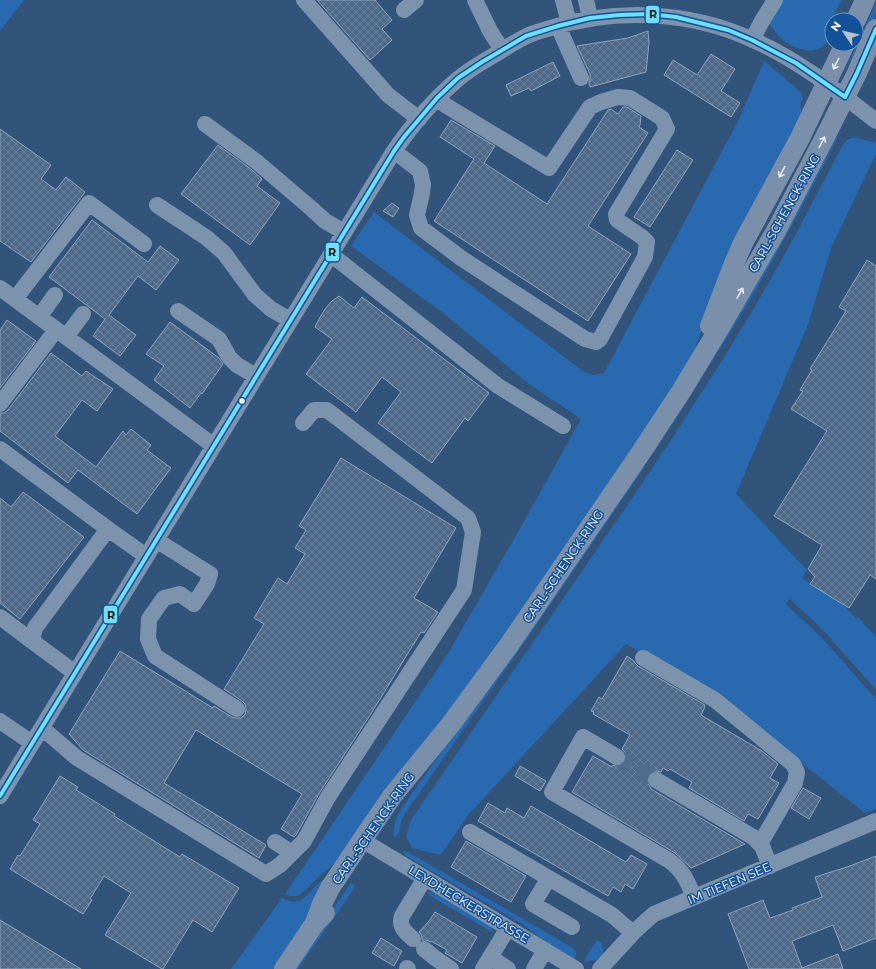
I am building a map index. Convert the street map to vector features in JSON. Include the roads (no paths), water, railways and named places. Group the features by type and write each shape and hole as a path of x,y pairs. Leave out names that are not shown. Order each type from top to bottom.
{"main road":[{"path":"860,12 865,0"},
{"name":"CARL-SCHENCK-RING","path":"284,969 315,923 330,888 402,802 440,738 522,627 682,390 777,229 857,73 876,29"},
{"name":"CARL-SCHENCK-RING","path":"682,390 710,326 743,243 800,138 841,52"}],"street":[{"path":"304,0 388,95 419,119"},
{"path":"404,10 416,0"},
{"path":"475,0 490,31 502,50"},
{"path":"564,0 563,24 581,78"},
{"path":"586,0 590,18"},
{"path":"752,40 775,0"},
{"path":"0,796 394,151 404,136 438,97 458,78 526,36 563,24 590,18 649,14 676,17 702,23 728,30 752,40 796,63 826,83 876,121"},
{"path":"394,151 420,171 423,185 417,215 420,228 461,258 585,339 596,342 600,339 645,257 647,242 617,220 616,214 667,129 662,118 630,98 618,97 590,106 549,168 445,105 438,97"},
{"path":"205,124 257,162 325,221 344,232"},
{"path":"15,299 89,203 144,244"},
{"path":"157,205 207,238 224,252 255,295 271,309 290,320"},
{"path":"330,256 338,260 498,386 562,426"},
{"path":"1,289 214,446"},
{"path":"39,317 55,295"},
{"path":"178,311 219,339 229,357 237,365 256,376"},
{"path":"0,404 61,333 83,314"},
{"path":"0,721 36,736 49,734 77,758 266,874 280,866 304,841 328,797 464,590 473,532 468,518 327,410 314,410 303,423"},
{"path":"2,451 146,556"},
{"path":"32,640 35,628 108,529"},
{"path":"156,540 210,574 207,584 194,604 180,594 164,598 149,619 148,639 155,656 237,709"},
{"path":"1,619 32,640 56,660 75,673"},
{"path":"643,658 715,700 793,764 797,772 795,783 760,844"},
{"path":"617,757 583,737 552,792 670,861 682,871 694,897"},
{"path":"656,780 749,834 764,850 770,866"},
{"name":"IM TIEFEN SEE","path":"600,969 633,933 654,914 876,821"},
{"path":"470,832 612,916 633,933"},
{"path":"275,842 292,853"},
{"name":"LEYDHECKERSTRASSE","path":"367,843 576,969"},
{"path":"425,878 400,920 402,927 419,944 451,969"},
{"path":"549,878 533,904 572,927"},
{"path":"508,928 486,963 508,969"},
{"path":"534,969 545,950"}],"tunnel":[{"path":"617,757 656,780"}]}
